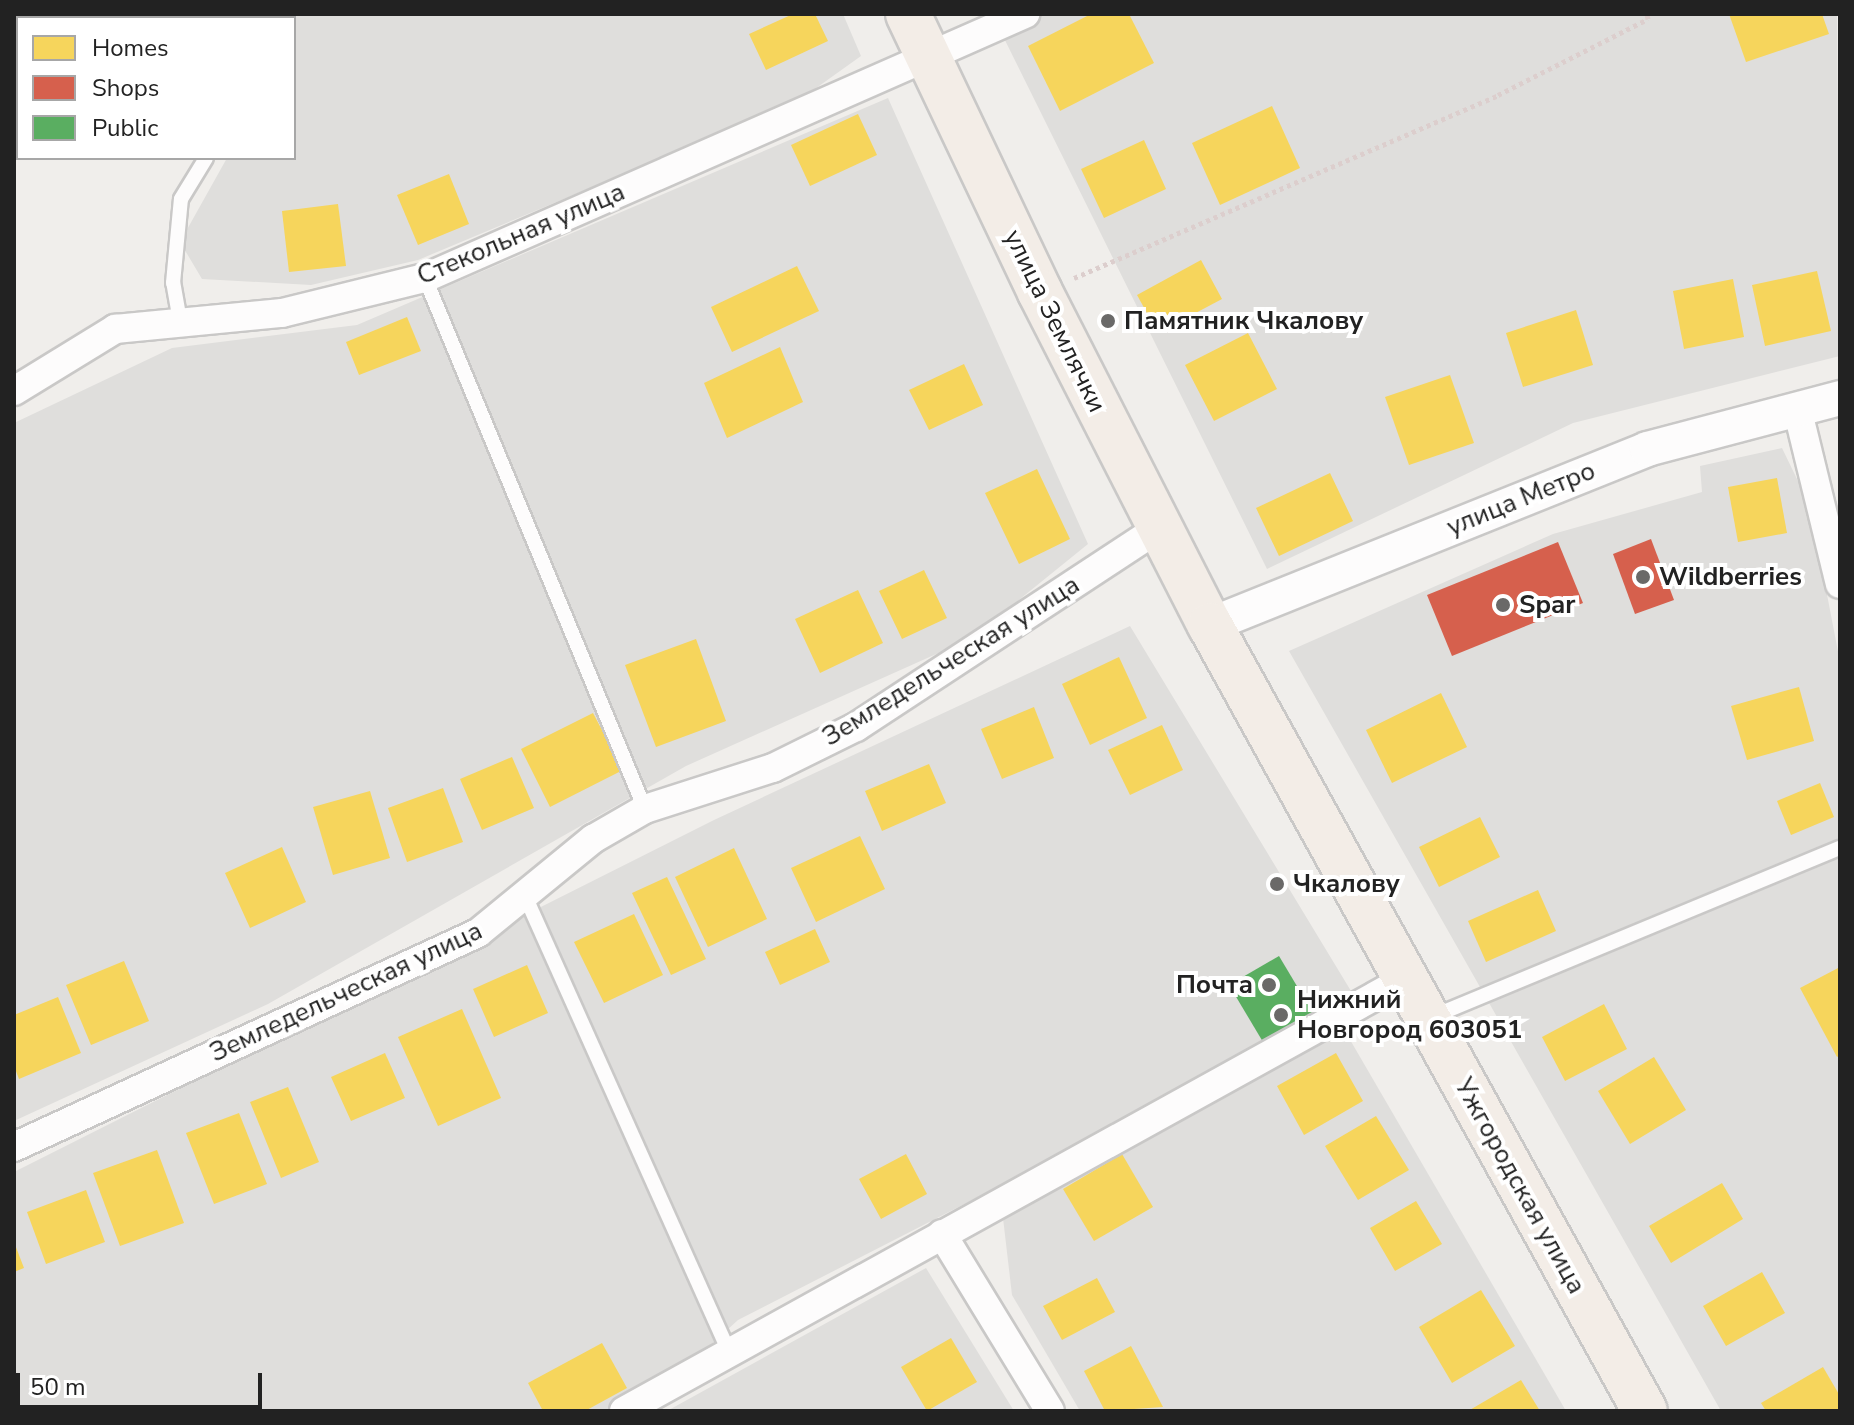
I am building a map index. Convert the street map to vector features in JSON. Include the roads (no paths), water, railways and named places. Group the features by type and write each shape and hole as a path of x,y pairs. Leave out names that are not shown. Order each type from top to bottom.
{"main road":[{"name":"улица Землячки","path":"908,14 1040,292 1210,625"},
{"name":"Ужгородская улица","path":"1210,625 1645,1411"}],"street":[{"name":"Стекольная улица","path":"14,391 115,329 282,313 425,278 1025,14"},
{"name":"улица Метро","path":"1210,625 1647,449 1840,398"},
{"path":"1797,408 1840,584"},
{"name":"Земледельческая улица","path":"14,1147 478,933 526,898 539,878 645,809 773,768 856,727 1159,528"},
{"path":"624,1411 1404,980"},
{"path":"942,1234 1050,1411"}],"lane":[{"path":"180,321 173,283 181,199 205,160"},
{"path":"425,278 645,809"},
{"path":"1426,1019 1840,848"},
{"path":"526,898 729,1352"}],"place":[{"name":"Памятник Чкалову","path":"1108,321"},
{"name":"Wildberries","path":"1643,577"},
{"name":"Spar","path":"1503,605"},
{"name":"Чкалову","path":"1277,884"},
{"name":"Почта","path":"1269,985"},
{"name":"Нижний Новгород 603051","path":"1281,1015"}]}
